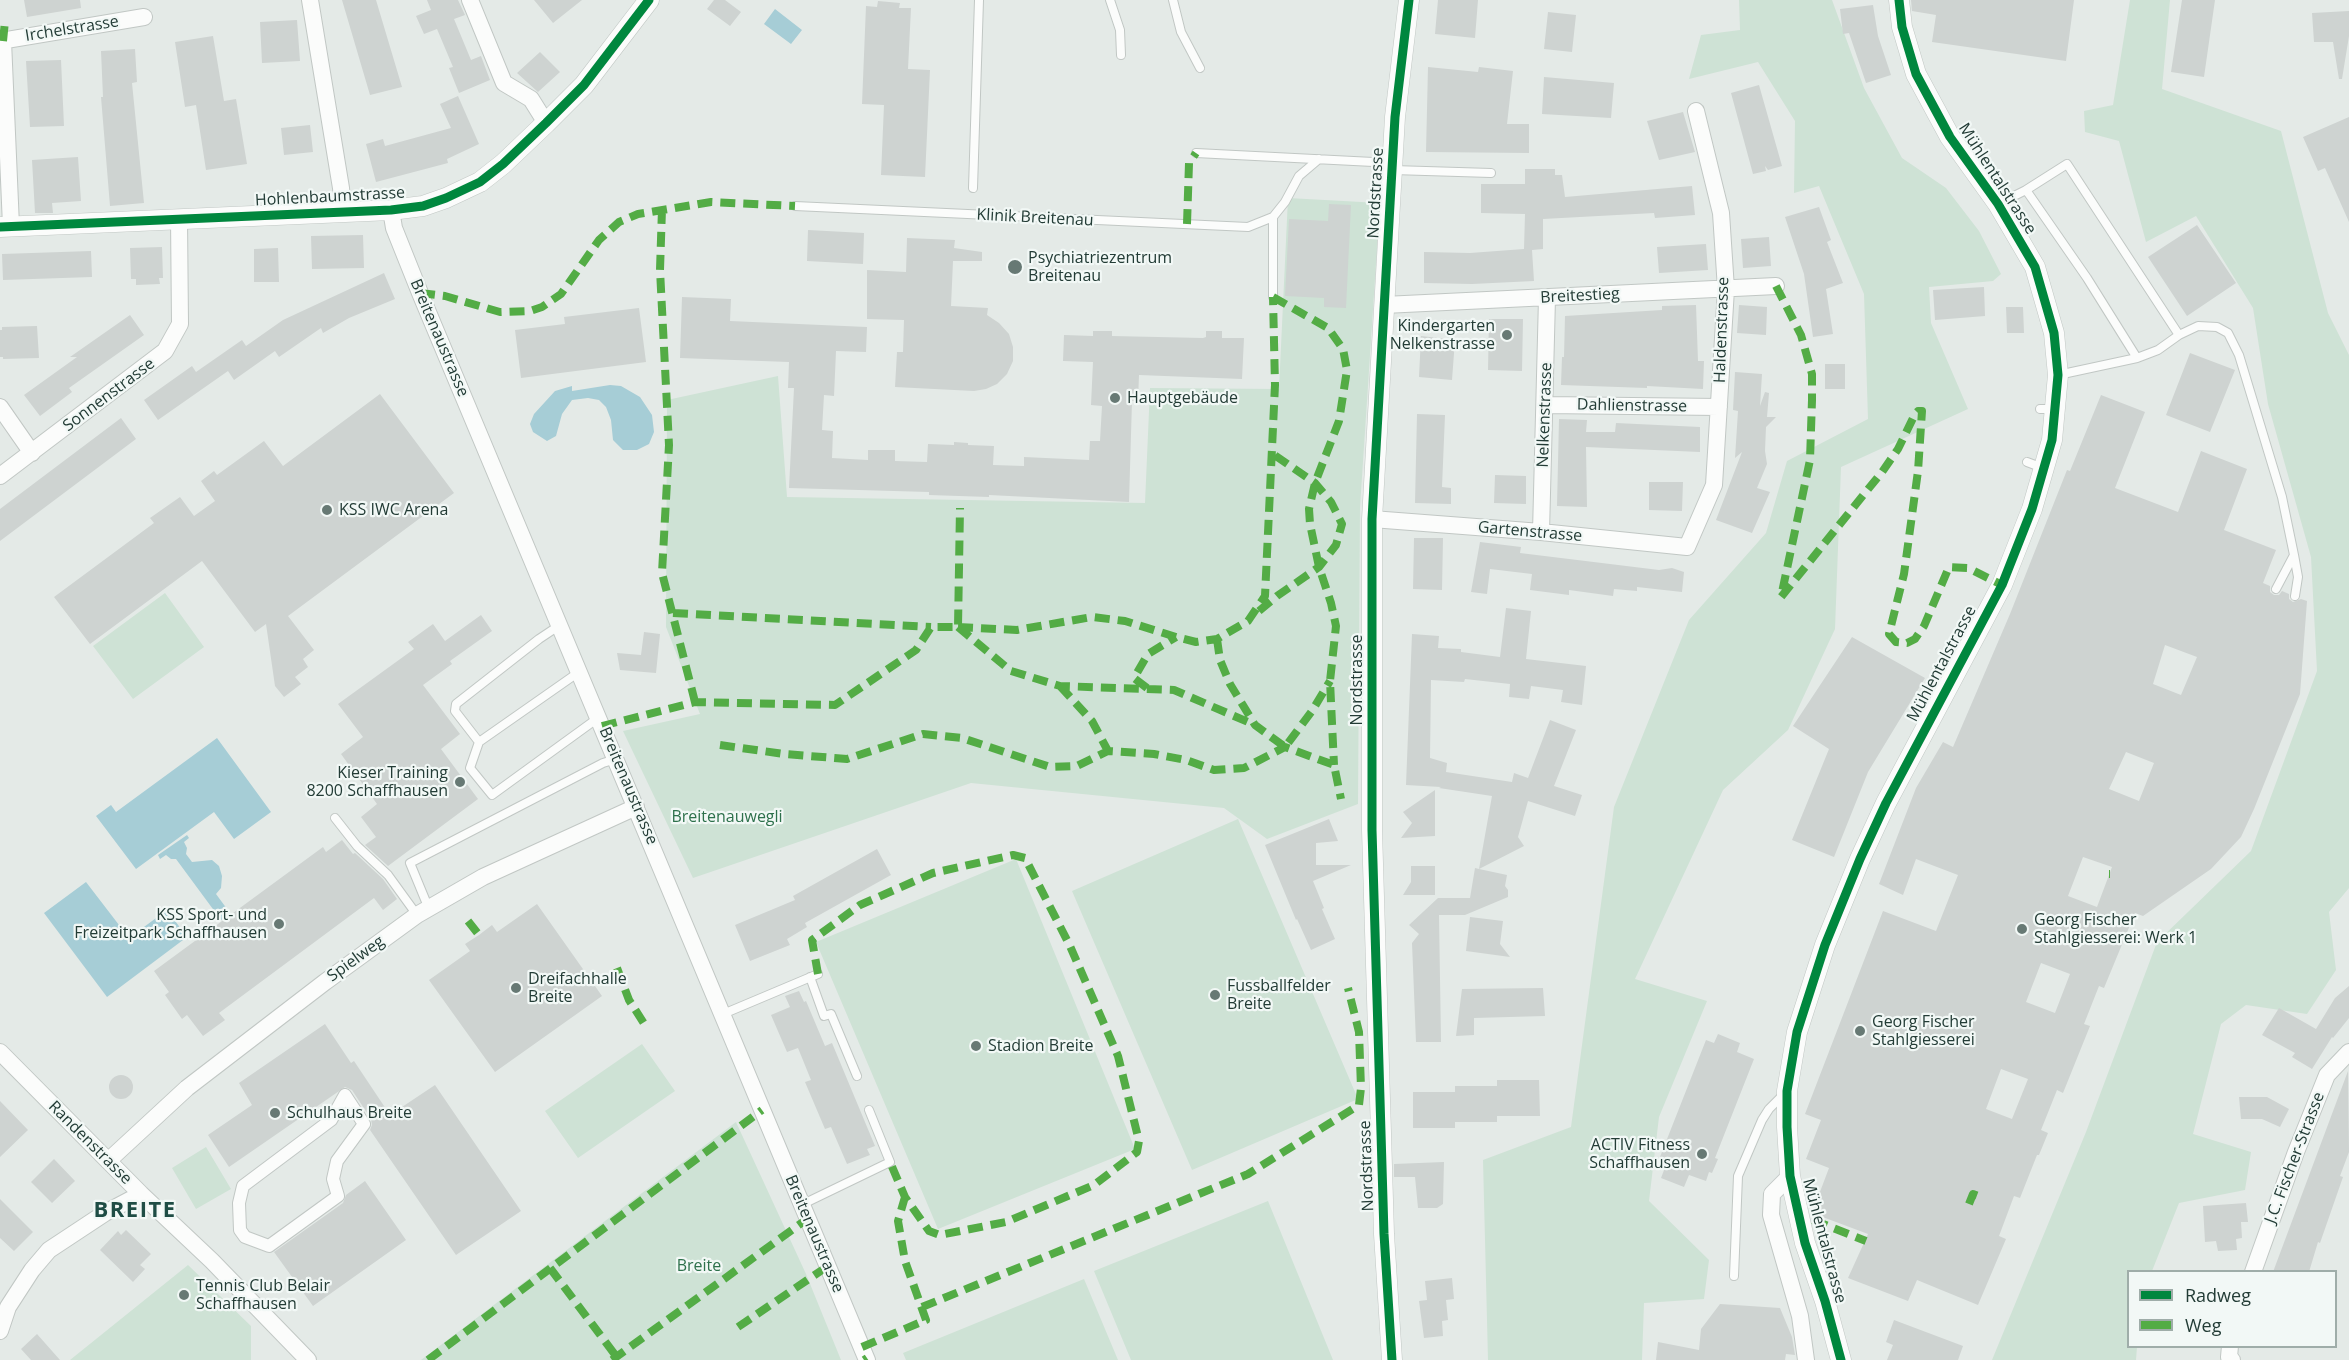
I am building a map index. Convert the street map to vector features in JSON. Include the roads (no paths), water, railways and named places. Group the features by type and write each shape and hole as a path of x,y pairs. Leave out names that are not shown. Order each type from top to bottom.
{"street":[{"path":"310,0 343,212"},
{"path":"470,0 504,83 531,99 546,123"},
{"name":"Hohlenbaumstrasse","path":"6,226 391,210 423,206 469,188 503,164 584,85 649,0"},
{"name":"Nordstrasse","path":"1392,1360 1383,1222 1372,830 1372,519 1395,117 1408,0"},
{"name":"Mühlentalstrasse","path":"1841,1360 1825,1301 1805,1243 1790,1176 1787,1091 1797,1032 1825,945 1860,858 1886,803 2002,585 2032,508 2036,465 2052,440 2048,409 2058,375 2054,333 2036,267 1998,204 1950,137 1917,74 1902,27 1899,0"},
{"name":"Irchelstrasse","path":"2,41 144,17"},
{"path":"2,41 6,226"},
{"name":"Haldenstrasse","path":"1688,547 1714,485 1726,289 1721,213 1696,111"},
{"name":"Breitenaustrasse","path":"391,210 394,228 420,293 867,1360"},
{"name":"Sonnenstrasse","path":"0,476 165,351 180,324 179,218"},
{"name":"Breitestieg","path":"1384,305 1776,286"},
{"name":"Nelkenstrasse","path":"1541,532 1547,298"},
{"name":"Dahlienstrasse","path":"1545,405 1719,407"},
{"path":"0,407 32,453"},
{"name":"Gartenstrasse","path":"1372,519 1541,532 1688,547"},
{"name":"Spielweg","path":"108,1161 187,1088 326,982 423,912 483,877 636,807"},
{"name":"Randenstrasse","path":"0,1052 141,1194 212,1261 296,1356"},
{"name":"J.C. Fischer-Strasse","path":"2254,1270 2296,1152 2327,1075 2349,1052"},
{"path":"345,1095 364,1124 337,1161 333,1179 338,1196 269,1246 245,1237 240,1230 239,1203 243,1186 332,1120 345,1095"},
{"path":"1790,1176 1772,1194 1771,1215 1800,1316 1806,1360"},
{"path":"0,1331 8,1307 32,1270 50,1250 105,1213 141,1194"}],"lane":[{"path":"973,188 979,0"},
{"path":"1110,0 1120,30 1121,55"},
{"path":"1173,0 1181,32 1200,68"},
{"path":"1196,153 1320,159 1491,173"},
{"path":"1273,297 1274,217 1299,177 1320,159"},
{"path":"1998,204 2026,190 2067,164 2179,335"},
{"path":"2026,190 2087,278 2137,358"},
{"name":"Klinik Breitenau","path":"795,206 1248,227 1274,217"},
{"path":"2058,375 2137,358 2158,350 2179,335 2198,326 2217,327 2228,333 2239,355 2282,498 2298,577 2295,596"},
{"path":"2276,589 2294,555"},
{"path":"479,742 455,711 456,704 539,639 561,625"},
{"path":"580,671 479,742 470,768 492,795 599,718"},
{"path":"423,912 410,863 603,763 616,759"},
{"path":"335,818 357,846 423,912"},
{"path":"723,1014 814,976 824,1016 831,1014 857,1076"},
{"path":"1734,1276 1738,1176 1768,1109 1787,1091"},
{"path":"801,1205 890,1162 869,1110"}],"water":[{"path":"775,9 802,30 791,44 764,24"},
{"path":"610,385 621,386 640,397 652,415 654,432 649,444 637,450 623,450 613,440 611,420 606,407 599,400 588,398 572,400 562,414 556,436 547,441 533,432 530,424 534,414 555,391 572,386 572,391"},
{"path":"217,738 271,812 234,839 214,812 136,869 96,816 111,805 116,812"},
{"path":"187,835 189,838 184,842 187,848 186,854 192,862 212,860 219,866 222,876 221,888 216,894 230,913 221,920 176,859 171,859 166,855 160,859 158,855"},
{"path":"86,882 129,938 167,910 187,937 107,997 44,913"}],"place":[{"name":"Psychiatriezentrum Breitenau","path":"1015,267"},
{"name":"Kindergarten Nelkenstrasse","path":"1507,335"},
{"name":"Hauptgebäude","path":"1115,398"},
{"name":"KSS IWC Arena","path":"327,510"},
{"name":"Kieser Training 8200 Schaffhausen","path":"460,782"},
{"name":"KSS Sport- und Freizeitpark Schaffhausen","path":"279,924"},
{"name":"Georg Fischer Stahlgiesserei: Werk 1","path":"2022,929"},
{"name":"Dreifachhalle Breite","path":"516,988"},
{"name":"Fussballfelder Breite","path":"1215,995"},
{"name":"Georg Fischer Stahlgiesserei","path":"1860,1031"},
{"name":"Stadion Breite","path":"976,1046"},
{"name":"Schulhaus Breite","path":"275,1113"},
{"name":"ACTIV Fitness Schaffhausen","path":"1702,1154"},
{"name":"Tennis Club Belair Schaffhausen","path":"184,1295"}],"district":[{"name":"BREITE","path":"135,1211"}],"park label":[{"name":"Breitenauwegli","path":"727,817"},
{"name":"Breite","path":"699,1266"}]}
